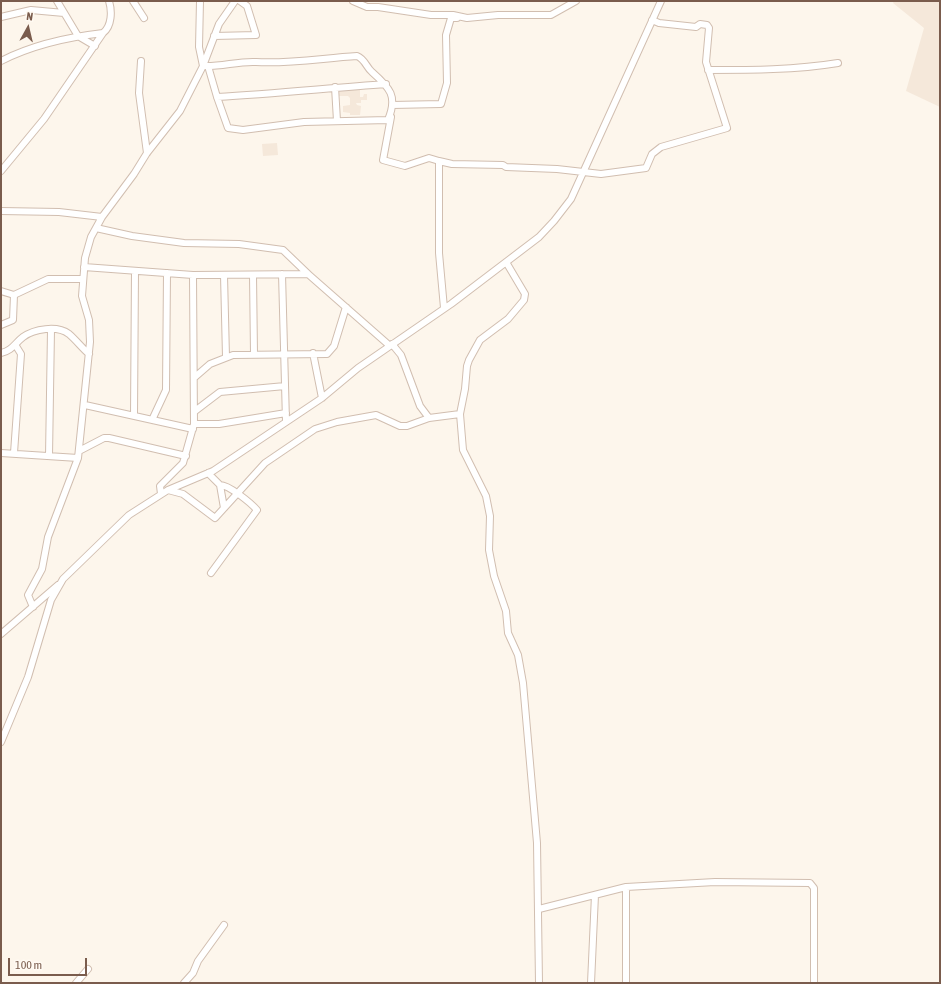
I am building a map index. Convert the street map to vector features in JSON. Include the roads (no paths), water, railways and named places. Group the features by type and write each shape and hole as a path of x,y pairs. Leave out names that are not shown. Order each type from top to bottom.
{"street":[{"path":"57,1 78,36 95,46"},
{"path":"1,171 44,119 108,26 111,14 109,1"},
{"path":"133,1 144,18"},
{"path":"200,1 199,47 228,128 243,130 304,122 336,120 388,120 392,108"},
{"path":"33,608 28,595 42,569 48,538 78,458 85,405 90,342 89,320 82,296 84,267 90,237 102,217 134,174 147,152 180,111 206,66 214,36 219,24 236,1"},
{"path":"214,36 256,35 247,6 240,1"},
{"path":"353,1 367,7 378,7 431,15 453,15 467,18"},
{"path":"392,108 441,104 447,83 446,35 448,22 451,18 498,15 551,15 576,1"},
{"path":"1,634 33,608 129,515 168,490 208,473 322,398 358,368 444,308 506,262 538,237 554,222 571,199 661,1"},
{"path":"1,17 31,10 64,13"},
{"path":"206,66 256,62 266,64 306,62 358,56 362,58 371,71 386,84 392,98 392,108 383,160 405,166 429,158 452,164 503,165 506,167 584,171 602,174 646,168 652,154 661,146 727,128 718,95 708,70 706,47 709,28 700,24 696,27 659,23 652,20"},
{"path":"1,61 18,52 78,36 103,33"},
{"path":"141,61 139,93 147,152"},
{"path":"708,70 791,68 838,63"},
{"path":"217,97 310,92 335,88 386,84"},
{"path":"335,88 336,120"},
{"path":"439,161 439,253 444,308"},
{"path":"1,211 59,212 102,217"},
{"path":"96,228 132,236 184,243 239,244 283,250 346,308 401,355 420,406 429,418"},
{"path":"506,262 526,294 524,300 508,319 480,340 467,366 465,389 460,414 463,450 486,496 490,516 490,550 494,576 506,610 508,633 518,656 523,683 537,843 539,983"},
{"path":"84,267 193,275 308,274"},
{"path":"134,416 136,271"},
{"path":"152,420 166,390 167,273"},
{"path":"282,274 286,421"},
{"path":"161,494 160,486 175,472 186,456 194,426 195,377 193,275"},
{"path":"224,275 226,357"},
{"path":"253,275 254,354"},
{"path":"1,291 14,294 48,278 83,279"},
{"path":"1,325 13,320 14,294"},
{"path":"195,377 210,364 226,357 254,354 327,354 331,351 346,308"},
{"path":"1,353 6,352 16,346 20,339 30,332 35,330 51,330 65,331 89,354"},
{"path":"49,456 51,330"},
{"path":"14,453 21,354 16,346"},
{"path":"313,353 322,398"},
{"path":"195,411 220,392 285,386"},
{"path":"85,405 152,420 194,426 219,424 286,413"},
{"path":"168,490 183,494 214,518 238,494 265,463 315,429 337,422 376,415 400,426 412,424 429,418 460,414"},
{"path":"79,450 104,438 109,438 186,456"},
{"path":"1,453 78,458"},
{"path":"208,473 220,485 225,486 238,494 256,509 256,513 211,573"},
{"path":"220,485 224,508"},
{"path":"1,742 28,677 51,600 63,580"},
{"path":"539,909 626,887 715,882 810,883 814,888 814,983"},
{"path":"626,887 626,983"},
{"path":"592,983 594,895"},
{"path":"184,983 193,973 198,961 224,924"},
{"path":"76,983 88,969"}]}
